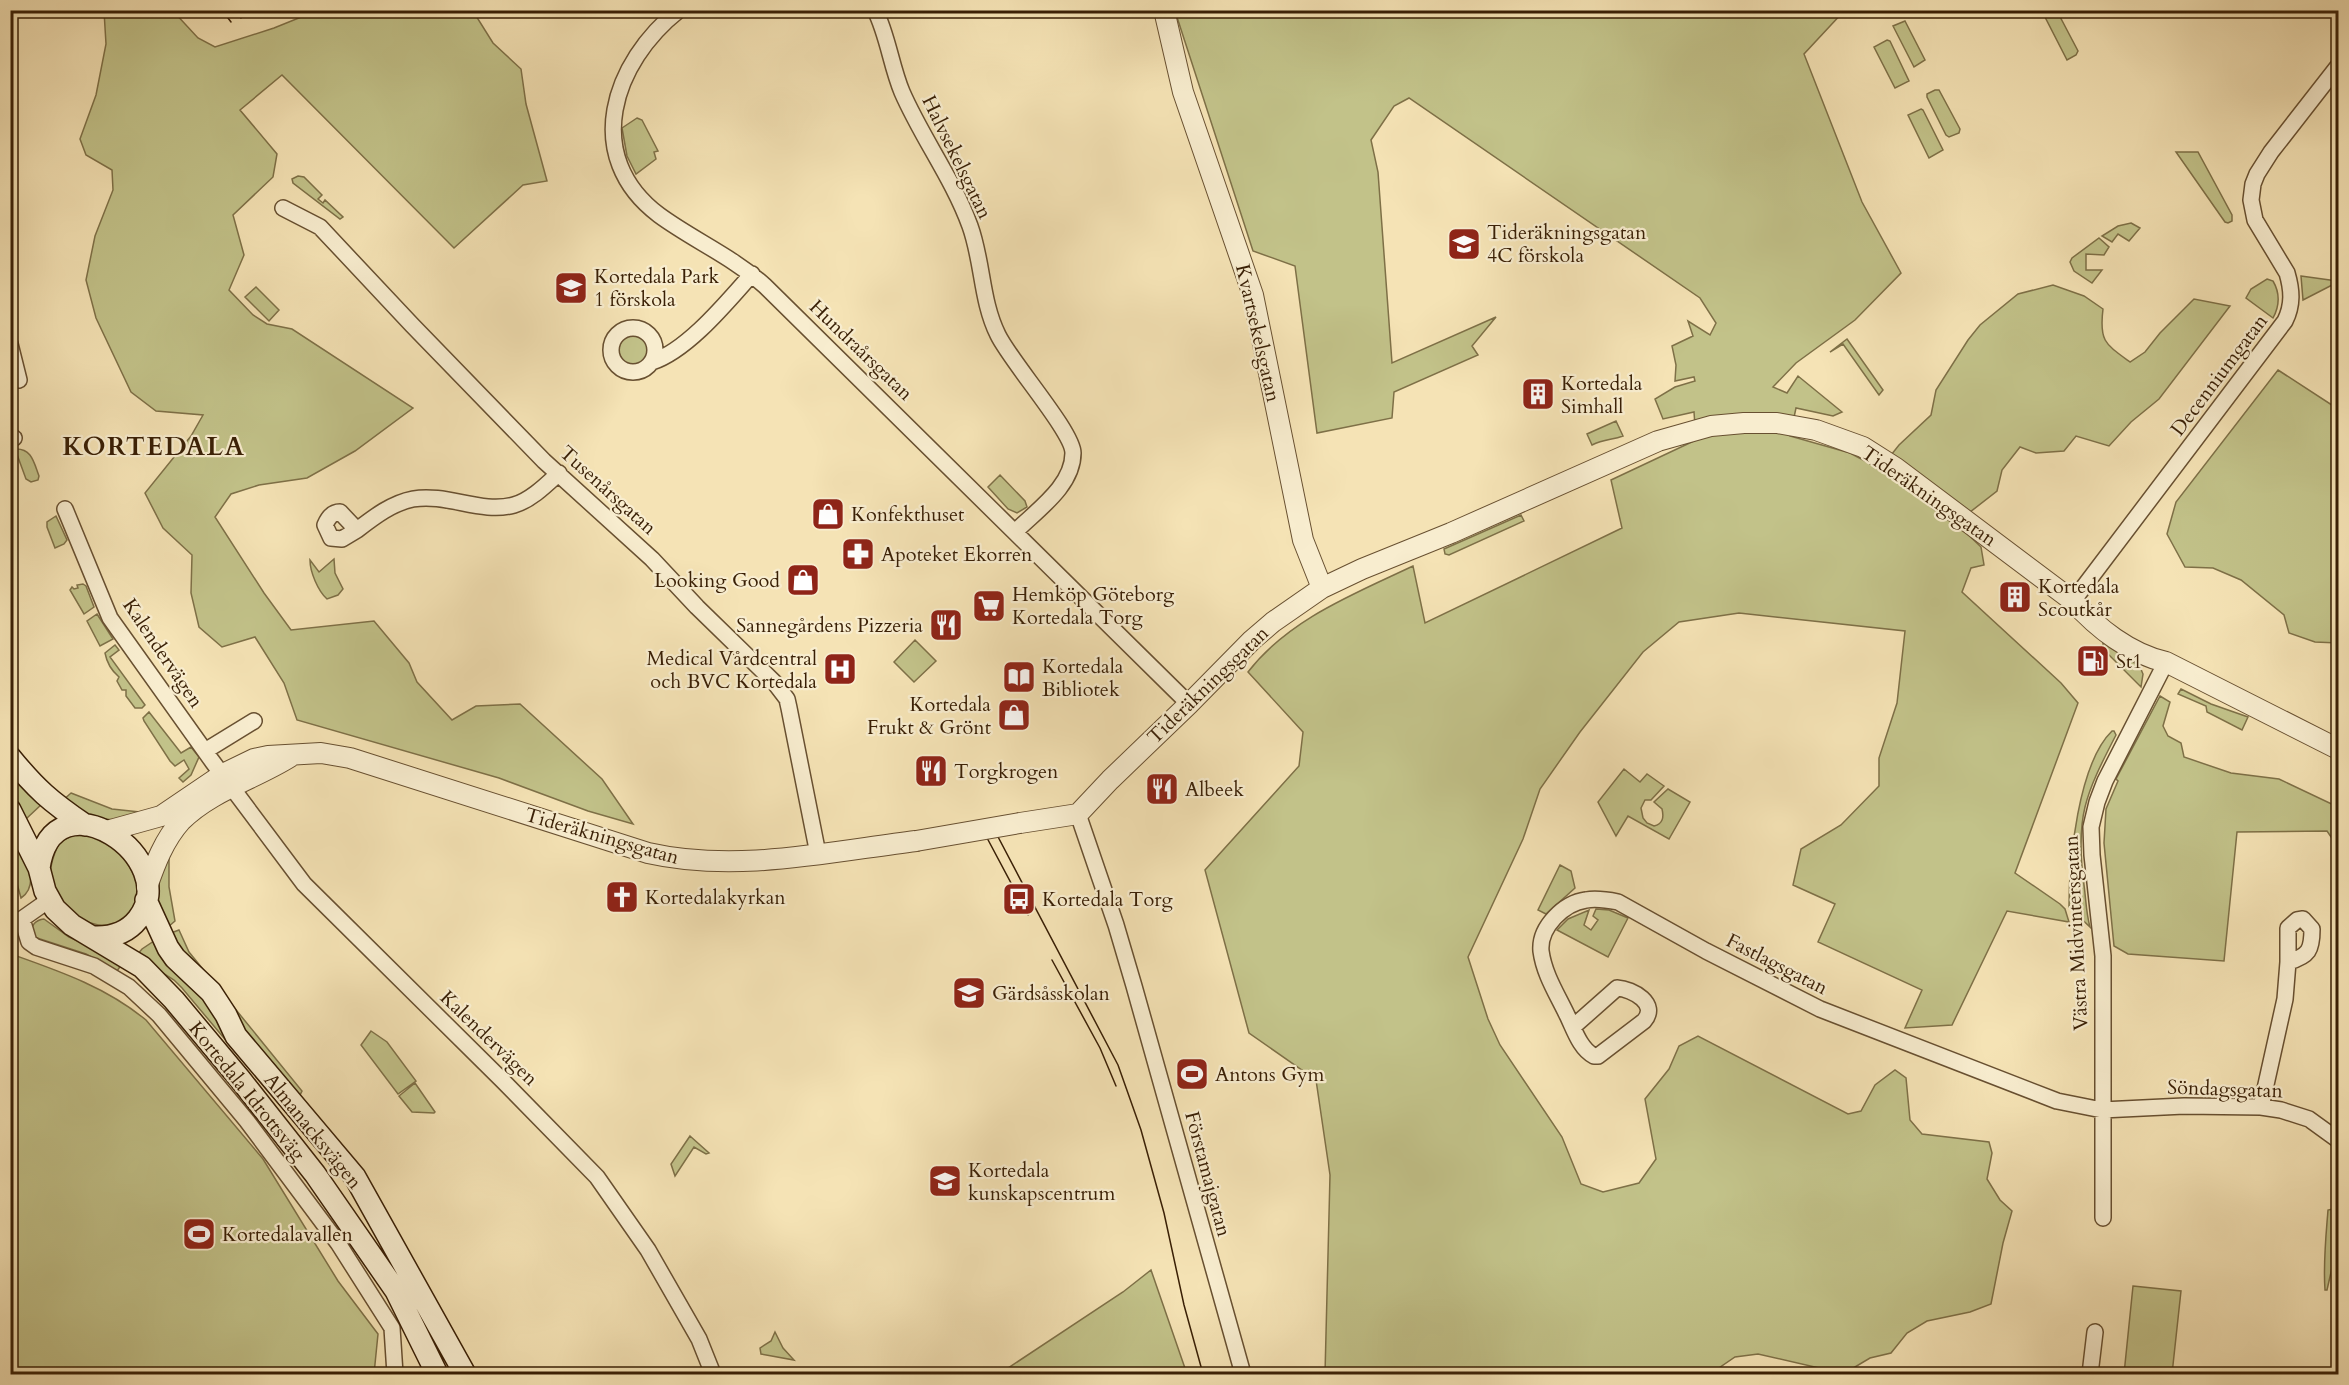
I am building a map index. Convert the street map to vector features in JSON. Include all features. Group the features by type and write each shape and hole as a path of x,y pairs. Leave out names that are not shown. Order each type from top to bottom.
{"main road":[{"name":"Almanacksvägen","path":"10,757 53,804 86,825 118,837 133,853 144,874 146,894 161,934 175,958 212,992 236,1036 355,1177 465,1374"},
{"name":"Almanacksvägen","path":"10,810 39,867 49,900 72,925 129,958 155,980 204,1035 315,1174 396,1291 437,1374"},
{"name":"Almanacksvägen","path":"39,867 44,847 54,834 66,826 86,825"},
{"path":"93,937 116,935 130,928 141,915 146,894"}],"street":[{"name":"Hundraårsgatan","path":"679,10 653,35 623,81 617,97 612,123 616,155 630,185 652,209 752,274 1016,531 1189,704"},
{"name":"Halvsekelsgatan","path":"875,10 903,94 970,227 979,259 986,301 997,333 1008,354 1069,438 1073,451 1071,467 1064,483 1016,531"},
{"name":"Kvartsekelsgatan","path":"1164,10 1183,92 1253,295 1303,540 1322,588"},
{"name":"Decenniumgatan","path":"2073,601 2285,321 2291,306 2287,273 2255,220 2251,200 2253,184 2271,152 2338,66"},
{"name":"Tusenårsgatan","path":"283,208 320,227 412,325 559,473 652,558 697,607 782,690 789,708 818,854"},
{"path":"652,362 663,358 711,319 752,274"},
{"path":"10,344 19,380"},
{"name":"Tideräkningsgatan","path":"107,831 161,816 227,780 292,756 321,753 350,758 637,850 678,860 724,862 818,854 916,841 1078,814 1118,771 1273,622 1322,588 1658,441 1711,426 1761,422 1816,430 1874,453 2073,601 2089,619 2105,631 2147,657 2166,662 2338,749"},
{"path":"357,530 378,514 411,499 444,498 489,506 515,504 542,490 559,473"},
{"name":"Kalendervägen","path":"64,509 111,618 304,884 597,1176 630,1223 665,1280 699,1339 713,1374"},
{"name":"Västra Midvintersgatan","path":"2103,1218 2103,956 2091,828 2105,781 2166,662"},
{"path":"206,751 254,721"},
{"name":"Tideräkningsgatan","path":"146,894 158,859 182,821 227,780"},
{"name":"Förstamajgatan","path":"1078,814 1128,965 1243,1374"},
{"name":"Kortedala Idrottsväg","path":"49,900 22,919 29,942 36,947 94,966 129,987 159,1015 247,1121 339,1243 392,1328 396,1374"},
{"name":"Fastlagsgatan","path":"1573,1027 1617,988 1633,993 1646,1002 1649,1008 1646,1019 1597,1056 1585,1050 1573,1027 1546,971 1541,940 1552,920 1570,906 1586,900 1609,900 1618,902 1706,951 1820,1009 2057,1101 2102,1110"},
{"path":"2261,1107 2285,999 2288,962"},
{"name":"Söndagsgatan","path":"2102,1110 2184,1106 2261,1107 2297,1114 2317,1124 2338,1140"},
{"path":"2090,1374 2095,1332"}],"green space":[{"path":"104,11 173,11 198,38 215,47 274,28 316,11 473,11 493,43 521,69 526,104 547,181 523,185 454,248 282,75 240,110 277,154 273,177 233,215 244,255 229,290 253,315 267,324 292,329 413,408 355,451 307,478 259,485 231,494 215,517 291,630 374,621 409,663 417,682 452,720 476,706 520,704 602,779 633,824 588,811 499,778 297,720 284,683 255,637 222,647 199,627 191,593 192,555 163,528 145,493 191,436 203,415 156,411 131,392 96,318 86,280 95,236 113,190 112,170 86,155 80,139 96,95 106,44"},
{"path":"1175,11 1844,11 1804,54 1862,202 1901,273 1855,320 1796,363 1773,387 1787,393 1798,376 1842,412 1833,416 1796,408 1790,436 1850,453 1880,469 1899,445 1931,415 1936,390 1968,340 1980,325 2018,294 2053,285 2084,296 2103,309 2102,328 2106,341 2130,362 2145,352 2160,333 2194,299 2230,306 2159,399 2131,422 2109,446 2076,436 2064,451 2036,453 2020,447 2002,470 1997,491 1956,523 1981,547 1984,565 1971,568 1962,592 2061,683 2078,703 2015,873 2060,904 2065,909 2069,922 2007,911 1952,1025 1905,1028 1922,990 1818,942 1835,904 1793,885 1801,849 1841,825 1879,786 1879,758 1897,703 1905,631 1739,613 1679,622 1643,652 1580,732 1540,789 1523,839 1468,957 1488,1019 1500,1045 1562,1137 1581,1184 1603,1192 1639,1183 1656,1159 1645,1099 1669,1069 1679,1046 1698,1036 1848,1114 1861,1111 1875,1085 1895,1070 1906,1078 1910,1120 1922,1134 1989,1142 1992,1153 1987,1179 2000,1200 2012,1211 1991,1304 1970,1312 1927,1321 1907,1333 1891,1353 1870,1358 1850,1370 1832,1371 1758,1354 1735,1357 1710,1374 1325,1374 1330,1175 1316,1080 1249,1033 1205,870 1299,766 1303,732 1248,672 1264,653 1303,623 1346,598 1413,566 1425,623 1622,528 1611,480 1696,440 1694,412 1663,419 1655,399 1675,387 1695,381 1694,377 1675,381 1676,365 1672,346 1693,336 1688,321 1710,335 1716,323 1700,298 1409,98 1394,106 1371,140 1378,172 1392,363 1496,317 1472,346 1478,355 1394,392 1392,418 1317,433 1295,266 1253,251"},
{"path":"2057,11 2078,51 2076,55 2067,60 2045,17"},
{"path":"1905,21 1925,60 1914,67 1893,26"},
{"path":"1887,40 1890,41 1909,81 1895,88 1874,47"},
{"path":"1939,90 1960,129 1959,133 1949,137 1946,135 1927,97 1927,94"},
{"path":"1921,109 1943,150 1929,158 1908,115"},
{"path":"637,118 642,120 658,151 654,152 656,159 636,174 627,156 622,128"},
{"path":"2176,152 2198,152 2232,215 2232,221 2225,222"},
{"path":"298,176 304,177 322,195 318,199 323,203 325,200 343,217 340,219 293,183 292,179"},
{"path":"2131,223 2140,228 2129,241 2118,234 2112,242 2102,236 2118,226"},
{"path":"2099,238 2109,247 2104,255 2086,254 2086,270 2102,270 2092,283 2074,271 2070,262 2072,258"},
{"path":"2301,276 2337,281 2338,282 2303,300"},
{"path":"2267,279 2273,281 2278,295 2278,304 2273,318 2246,298 2251,289"},
{"path":"256,287 279,310 269,321 245,297"},
{"path":"634,335 645,339 649,350 645,361 634,365 623,361 619,350 623,339"},
{"path":"1847,339 1883,390 1879,395 1843,344 1830,352"},
{"path":"2278,370 2338,409 2338,643 2315,642 2289,633 2284,615 2241,580 2213,568 2185,567 2167,534 2176,502"},
{"path":"1616,421 1623,436 1592,445 1587,434"},
{"path":"15,449 21,449 32,457 39,476 38,480 31,482 26,479"},
{"path":"1000,475 1025,501 1027,507 1017,513 1008,509 988,487"},
{"path":"1521,515 1524,521 1449,555 1445,554 1444,549"},
{"path":"56,516 67,540 55,548 47,522"},
{"path":"334,559 335,573 343,589 338,595 327,599 315,581 310,560 319,572"},
{"path":"77,585 86,586 94,607 84,614 70,590 72,587 78,588"},
{"path":"97,614 113,639 100,646 87,621"},
{"path":"915,640 936,661 914,682 894,662"},
{"path":"2103,640 2140,667 2143,674 2141,687 2103,649"},
{"path":"115,645 119,650 110,657 145,705 142,708 135,708 126,696 126,690 122,690 117,681 119,677 107,661 105,653"},
{"path":"2181,689 2211,704 2248,717 2242,730 2207,712 2206,706 2178,694"},
{"path":"2160,696 2170,702 2163,726 2168,736 2181,743 2184,757 2231,773 2279,779 2338,807 2338,847 2327,831 2237,832 2224,961 2128,954 2114,946 2104,843 2106,809 2118,781 2116,779"},
{"path":"149,712 181,753 191,747 199,757 191,775 183,782 179,778 189,769 184,760 175,766 170,761 144,721 143,718"},
{"path":"2112,731 2116,735 2090,791 2082,823 2082,861 2090,927 2069,907 2071,865 2083,789 2100,746"},
{"path":"1624,769 1640,782 1647,774 1664,786 1651,800 1645,800 1641,808 1643,818 1647,823 1654,826 1661,822 1662,809 1654,802 1668,789 1690,802 1669,839 1628,816 1616,836 1598,802"},
{"path":"10,773 43,803 26,819 11,799"},
{"path":"71,793 112,809 140,812 117,820 89,816 61,802"},
{"path":"78,833 102,840 110,845 125,860 135,878 137,894 134,908 125,918 113,925 98,925 82,919 65,905 51,881 51,867 59,842"},
{"path":"19,837 28,861 31,878 27,892 21,898 11,862 10,842"},
{"path":"165,855 169,858 169,887 175,921 168,927 162,919 157,901 158,883"},
{"path":"1560,865 1571,871 1575,888 1546,914 1538,910"},
{"path":"1596,909 1609,910 1628,918 1608,957 1557,930 1568,919 1589,910 1584,925 1591,930 1598,920 1593,916"},
{"path":"44,919 69,937 124,961 117,971 86,954 37,938 32,934 32,928 36,922"},
{"path":"179,930 189,952 302,1091 300,1095 246,1039 212,999 183,956 171,933"},
{"path":"157,939 195,985 265,1087 182,988 174,980 136,956"},
{"path":"11,954 98,989 131,1008 146,1020 263,1159 338,1281 378,1334 374,1374 11,1374"},
{"path":"371,1031 387,1042 416,1081 398,1094 361,1045"},
{"path":"415,1083 434,1113 412,1112 399,1096"},
{"path":"690,1136 709,1153 706,1154 694,1147 675,1176 671,1164"},
{"path":"2333,1209 2336,1235 2332,1249 2336,1250 2327,1290 2325,1290 2328,1210"},
{"path":"1151,1270 1187,1374 999,1374 1123,1292"},
{"path":"2133,1286 2181,1291 2172,1374 2124,1374"},
{"path":"775,1332 783,1348 794,1360 761,1354 760,1348 771,1341"}],"tram line":[{"path":"222,10 231,22"},
{"path":"235,10 241,18"},
{"path":"996,833 1118,1065 1141,1130 1164,1213 1184,1305 1203,1374"},
{"path":"986,836 1028,915"},
{"path":"1052,960 1100,1048 1116,1086"}],"place":[{"name":"Tideräkningsgatan 4C förskola","path":"1464,244"},
{"name":"Kortedala Park 1 förskola","path":"571,288"},
{"name":"Kortedala Simhall","path":"1538,394"},
{"name":"Konfekthuset","path":"828,514"},
{"name":"Apoteket Ekorren","path":"858,554"},
{"name":"Looking Good","path":"803,580"},
{"name":"Kortedala Scoutkår","path":"2015,597"},
{"name":"Hemköp Göteborg Kortedala Torg","path":"989,606"},
{"name":"Sannegårdens Pizzeria","path":"946,625"},
{"name":"St1","path":"2093,661"},
{"name":"Medical Vårdcentral och BVC Kortedala","path":"840,669"},
{"name":"Kortedala Bibliotek","path":"1019,677"},
{"name":"Kortedala Frukt & Grönt","path":"1014,715"},
{"name":"Torgkrogen","path":"931,771"},
{"name":"Albeek","path":"1162,789"},
{"name":"Kortedalakyrkan","path":"622,897"},
{"name":"Kortedala Torg","path":"1019,899"},
{"name":"Gärdsåsskolan","path":"969,993"},
{"name":"Antons Gym","path":"1192,1074"},
{"name":"Kortedala kunskapscentrum","path":"945,1181"},
{"name":"Kortedalavallen","path":"199,1234"}],"district":[{"name":"KORTEDALA","path":"154,446"}]}
